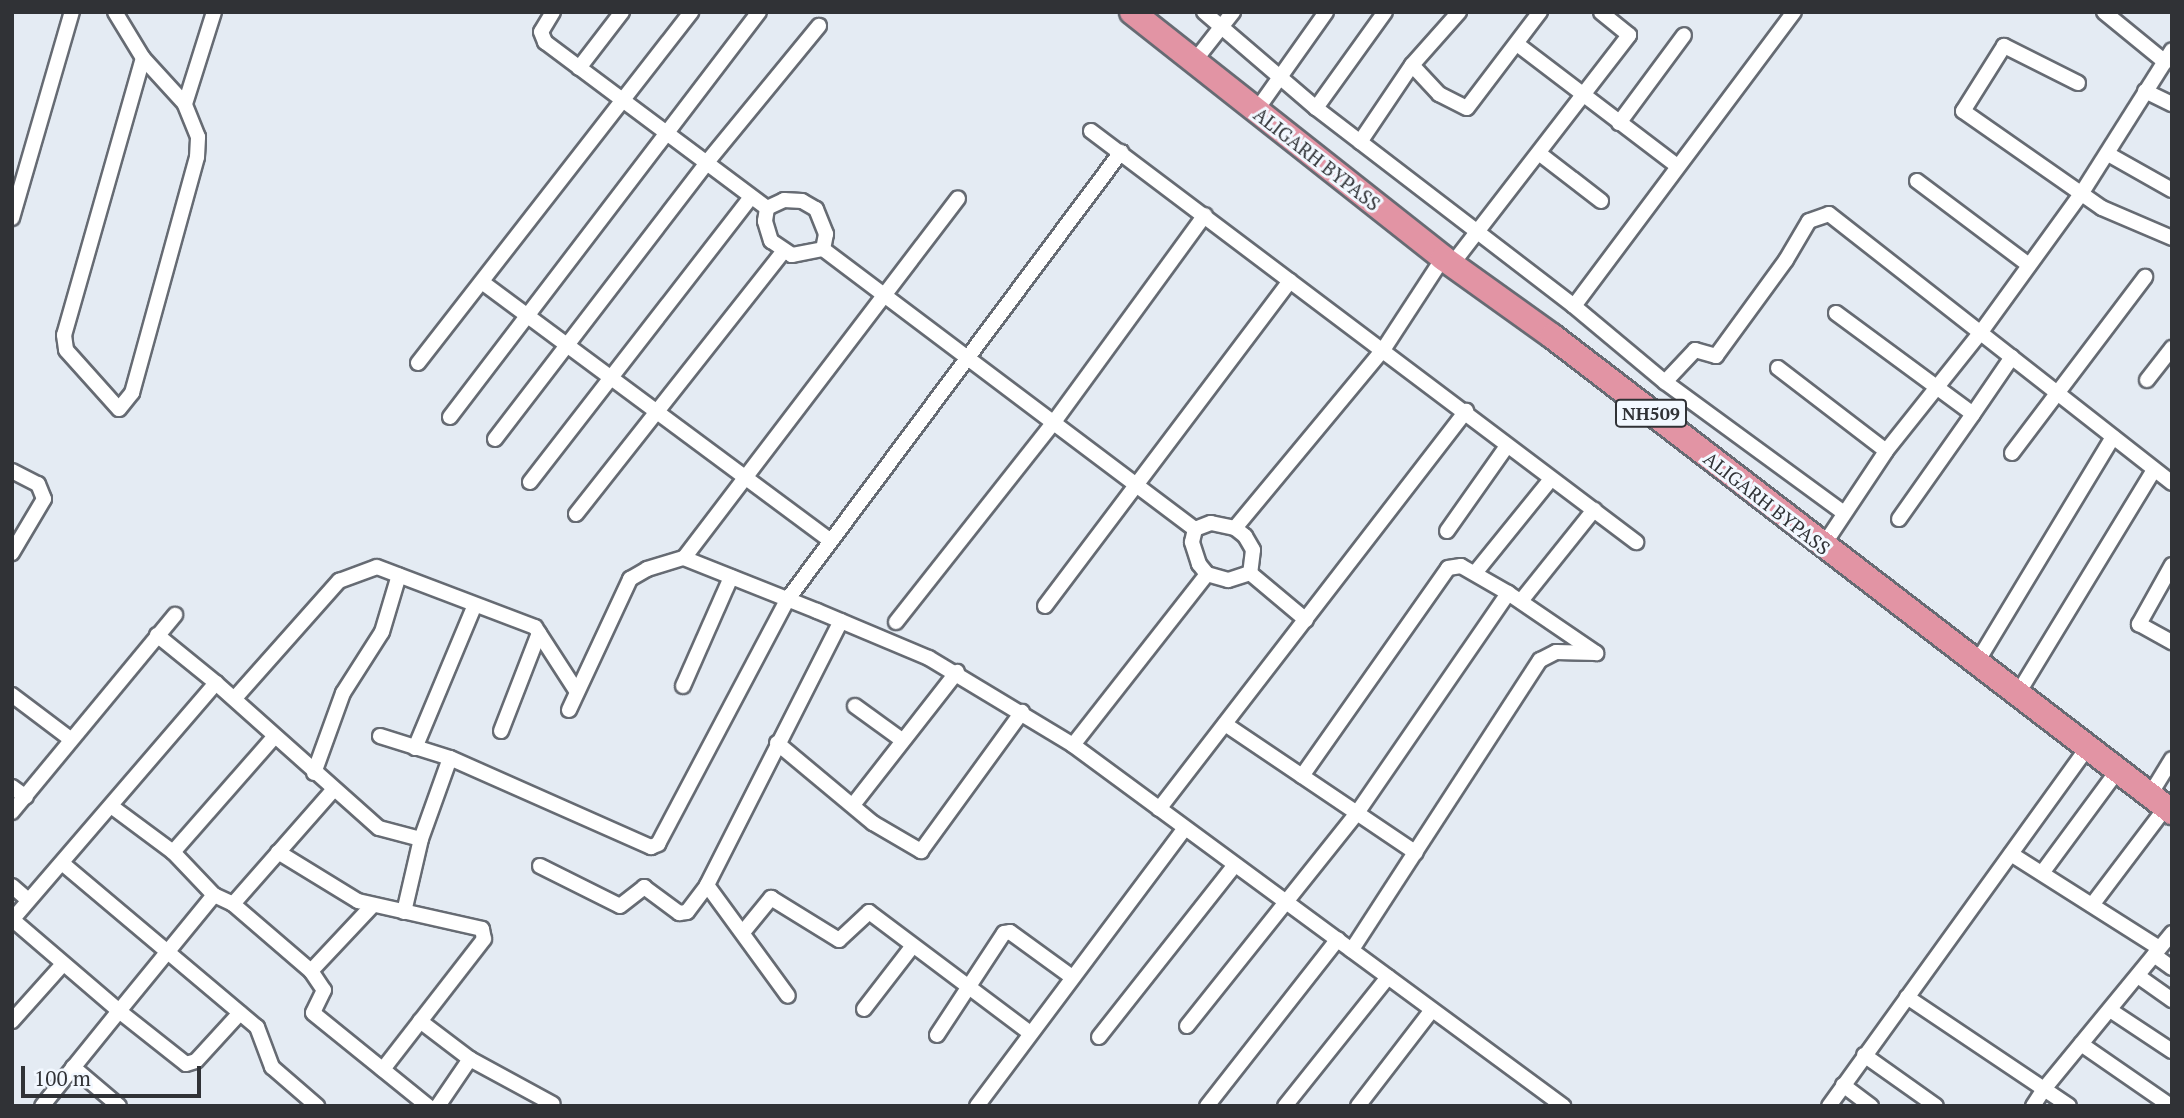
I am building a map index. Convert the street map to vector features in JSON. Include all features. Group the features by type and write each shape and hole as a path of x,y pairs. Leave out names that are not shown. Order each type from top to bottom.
{"highway":[{"name":"ALIGARH BYPASS","path":"1132,12 1259,105 1451,259 1833,529 1981,655 2023,683 2088,747 2162,805"}],"street":[{"path":"13,220 72,12"},
{"path":"115,12 143,58 185,104 198,137 197,156 132,393 119,409 66,350 64,335 143,58"},
{"path":"185,104 214,12"},
{"path":"553,12 543,24 542,38 667,133 708,160 750,198 767,208"},
{"path":"579,68 622,12"},
{"path":"418,363 691,12"},
{"path":"450,417 759,12"},
{"path":"1204,12 1220,29 1280,79 1474,234 1574,306 1833,529 1886,451 1936,384 1981,332 2081,194 2168,56 2104,12"},
{"path":"1197,57 1233,12"},
{"path":"1259,105 1326,12"},
{"path":"1317,108 1385,12"},
{"path":"1360,142 1412,65 1459,12"},
{"path":"1412,65 1439,94 1466,108 1540,12"},
{"path":"1235,528 1382,350 1451,259 1540,154 1629,35 1601,12"},
{"path":"1574,306 1790,14"},
{"path":"495,439 570,345 708,160 819,26"},
{"path":"1619,123 1684,35"},
{"path":"1517,44 1677,166"},
{"path":"2078,83 2004,47 1963,111 2120,219 2172,238"},
{"path":"2145,91 2172,104"},
{"path":"1091,131 1466,411 1507,446 1636,542"},
{"path":"380,736 450,758 655,847 663,839 787,600 829,540 1121,152"},
{"path":"1540,154 1601,201"},
{"path":"2108,154 2172,190"},
{"path":"1917,181 2029,265"},
{"path":"530,482 614,377 750,198"},
{"path":"569,710 630,579 647,569 684,558 958,198"},
{"path":"767,208 785,200 802,201 816,209 826,234 823,249"},
{"path":"767,208 765,220 771,241 783,252 802,256 823,249"},
{"path":"896,622 1054,422 1205,215"},
{"path":"1665,383 1695,350 1716,356 1786,260 1809,221 1818,215 1838,218 2172,483"},
{"path":"823,249 1195,529"},
{"path":"576,514 655,410 783,252"},
{"path":"2011,453 2145,277"},
{"path":"1045,606 1290,281"},
{"path":"482,282 614,377 829,540"},
{"path":"1836,313 1936,384 1973,414"},
{"path":"2147,380 2172,348"},
{"path":"1899,519 2012,357"},
{"path":"1778,368 1886,451"},
{"path":"1159,809 1466,411"},
{"path":"1981,655 2113,437"},
{"path":"1447,531 1507,446"},
{"path":"2023,683 2154,470"},
{"path":"12,471 38,484 44,499 12,553"},
{"path":"1475,573 1550,479"},
{"path":"1521,601 1594,510"},
{"path":"1195,529 1211,523 1235,528 1252,550 1250,573"},
{"path":"1195,529 1194,552 1207,574 1228,580 1250,573"},
{"path":"684,558 841,621 957,672 1022,712 1073,745 1184,829 1287,900 1563,1106"},
{"path":"2172,565 2139,624 2172,642"},
{"path":"1302,776 1448,568 1461,566 1475,573 1596,653 1556,652 1540,660 1352,950"},
{"path":"235,698 339,581 377,567 474,607 535,627 577,692"},
{"path":"1250,573 1306,620"},
{"path":"1073,745 1207,574"},
{"path":"314,773 342,693 382,632 398,575"},
{"path":"683,686 732,577"},
{"path":"1187,1026 1357,813 1508,593"},
{"path":"415,748 474,607"},
{"path":"12,812 69,738 175,615"},
{"path":"540,866 620,906 644,887 682,914 707,884 841,621"},
{"path":"501,731 539,633"},
{"path":"157,635 235,698 274,737 379,828 421,839"},
{"path":"853,805 957,672"},
{"path":"216,683 12,920 62,965 186,1064 196,1061 240,1013"},
{"path":"12,695 69,738"},
{"path":"855,706 902,740"},
{"path":"778,743 873,823 912,848 925,850 1022,712"},
{"path":"1225,724 1416,853"},
{"path":"173,852 274,737"},
{"path":"1829,1106 2088,747"},
{"path":"404,912 421,839 450,758"},
{"path":"2092,905 2162,805 2172,759"},
{"path":"2042,873 2118,770"},
{"path":"12,787 26,797"},
{"path":"233,904 333,790"},
{"path":"111,806 173,852 215,895 233,904 311,971 324,990 313,1013 428,1106"},
{"path":"980,1105 1029,1032 1184,829"},
{"path":"278,852 372,906 478,926 483,933 383,1069"},
{"path":"2011,854 2092,905 2157,952 2172,968"},
{"path":"62,863 240,1013 264,1036 272,1067 317,1106"},
{"path":"1098,1037 1235,865"},
{"path":"707,884 744,931 788,996"},
{"path":"12,886 28,900"},
{"path":"42,1106 215,895"},
{"path":"744,931 767,901 775,898 835,939 846,935 867,912 1029,1032"},
{"path":"311,971 372,906"},
{"path":"937,1035 1007,932 1072,977"},
{"path":"2033,1106 2172,933"},
{"path":"1207,1106 1338,939"},
{"path":"864,1009 912,947"},
{"path":"12,1021 62,965"},
{"path":"2138,976 2172,1000"},
{"path":"1285,1106 1388,977"},
{"path":"1907,997 2069,1106"},
{"path":"1358,1106 1432,1010"},
{"path":"2110,1010 2172,1051"},
{"path":"420,1021 470,1059 553,1104"},
{"path":"2081,1044 2171,1106"},
{"path":"1864,1055 1936,1106"},
{"path":"438,1106 470,1059"},
{"path":"73,1067 120,1106"},
{"path":"1843,1085 1871,1106"}]}
